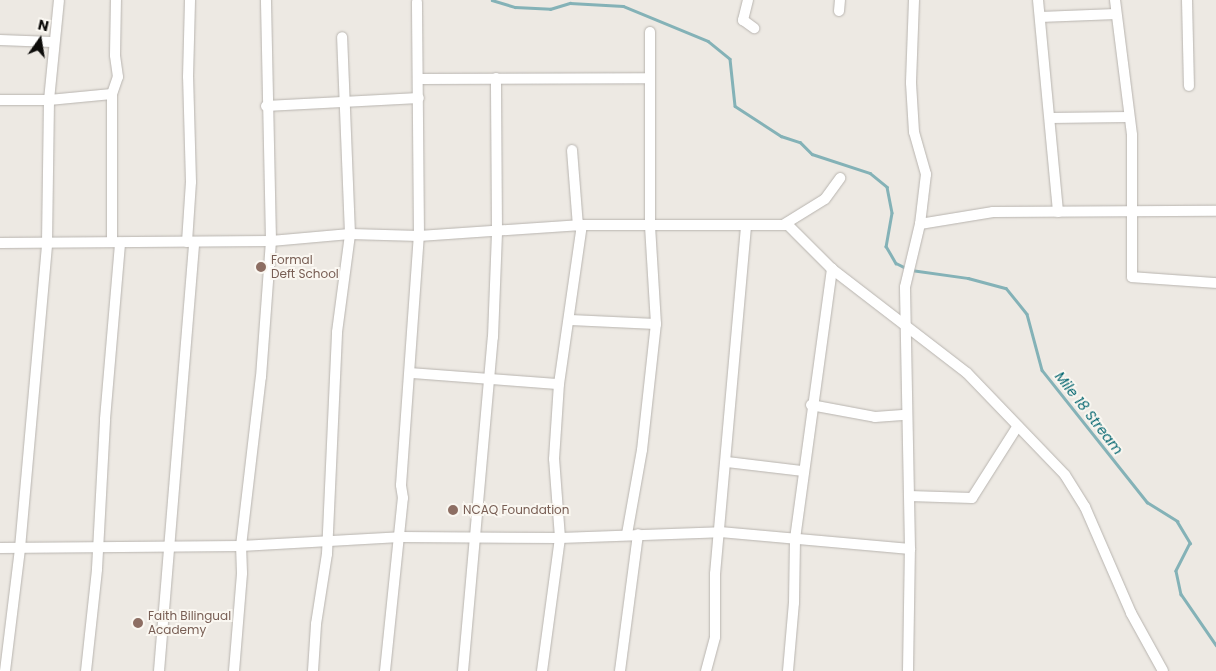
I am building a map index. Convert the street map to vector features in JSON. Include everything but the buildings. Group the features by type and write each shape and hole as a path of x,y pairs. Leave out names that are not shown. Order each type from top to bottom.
{"street":[{"path":"5,671 20,548 47,243 49,100 52,42 59,0"},
{"path":"86,671 97,546 116,242 112,94 118,77 115,55 116,0"},
{"path":"159,671 191,242 188,77 190,0"},
{"path":"234,671 242,574 241,546 261,376 271,241 266,106 266,0"},
{"path":"748,0 743,20 754,28"},
{"path":"839,11 840,0"},
{"path":"908,671 910,549 906,415 906,279 920,224 926,174 914,132 911,83 914,0"},
{"path":"1038,0 1058,212"},
{"path":"1115,0 1130,117 1132,277 1216,283"},
{"path":"1187,0 1189,86"},
{"path":"385,671 400,537 419,236 417,2"},
{"path":"1040,17 1116,14"},
{"path":"627,534 642,450 656,324 650,225 650,32"},
{"path":"313,671 316,624 327,554 325,542 336,332 350,234 342,37"},
{"path":"0,40 52,42"},
{"path":"418,78 650,78"},
{"path":"463,671 477,537 490,378 497,231 496,78"},
{"path":"0,100 49,100 112,94"},
{"path":"266,106 418,98"},
{"path":"1050,118 1130,117"},
{"path":"542,671 560,538 554,459 559,384 570,320 580,226 572,150"},
{"path":"783,225 825,199 840,178"},
{"path":"920,224 985,213 1216,211"},
{"path":"706,671 715,636 715,574 727,462 746,225"},
{"path":"0,243 271,241 350,234 419,236 580,226 783,225 792,227 832,269 907,329 967,373 1074,487 1111,562 1131,613 1163,671"},
{"path":"788,671 794,603 795,539 811,405 832,269"},
{"path":"570,320 656,324"},
{"path":"411,373 559,384"},
{"path":"811,405 875,417 906,415"},
{"path":"908,496 972,498 1017,428"},
{"path":"727,462 803,470"},
{"path":"0,548 169,545 241,546 400,537 560,538 720,532 910,549"},
{"path":"620,671 638,534"}],"waterway":[{"name":"Mile 18 Stream","path":"492,0 515,7 550,9 570,3 623,6 708,41 730,59 735,106 781,136 800,142 812,154 870,173 887,187 892,213 886,246 896,263 906,268"},
{"name":"Mile 18 Stream","path":"911,270 968,278 1006,288 1027,314 1042,370 1147,502 1177,521 1190,543 1176,571 1181,594 1216,645"}],"place":[{"name":"Formal Deft School","path":"261,267"},
{"name":"NCAQ Foundation","path":"453,510"},
{"name":"Faith Bilingual Academy","path":"138,623"}]}
